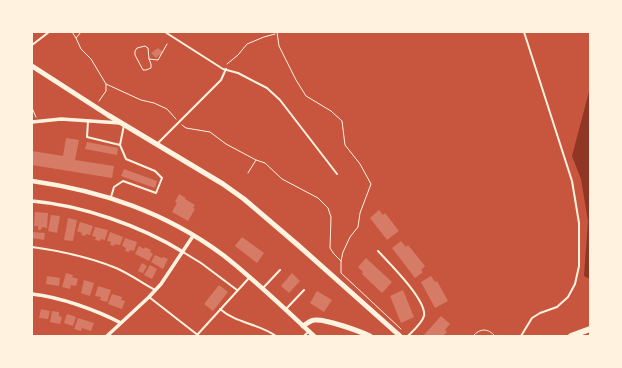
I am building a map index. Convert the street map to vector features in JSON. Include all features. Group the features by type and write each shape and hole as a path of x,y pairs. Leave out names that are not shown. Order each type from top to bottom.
{"main road":[{"path":"32,66 122,124 244,198 400,336"},
{"path":"304,326 313,320 320,320 370,336"},
{"path":"571,336 590,329"}],"street":[{"path":"32,122 61,119 122,124"},
{"path":"32,181 74,188 111,198 152,214 193,236 222,255 250,277 314,336"},
{"path":"32,200 51,202 86,211 141,230 169,243 183,252"},
{"path":"107,336 156,290 193,236"},
{"path":"32,294 72,303 106,315 121,323"}],"lane":[{"path":"32,45 49,32"},
{"path":"165,32 223,69 238,73 267,88 280,100 337,174"},
{"path":"521,336 532,318 540,313 557,307 568,297 575,284 579,266 579,223 572,181 524,32"},
{"path":"156,144 221,80 226,69"},
{"path":"88,121 87,137 120,145"},
{"path":"111,198 114,187 123,181 156,193 162,178 155,171 126,159 120,145 122,124"},
{"path":"32,247 58,250 89,258 118,269 156,290"},
{"path":"378,251 418,298 424,310 424,318 408,336"},
{"path":"183,252 201,263 237,290"},
{"path":"263,289 280,270"},
{"path":"149,297 199,335 220,309 250,277"},
{"path":"286,310 304,290"},
{"path":"220,309 228,316 257,326 276,336"},
{"path":"304,336 309,331"}],"path":[{"path":"72,32 106,84 106,91 95,107"},
{"path":"76,38 81,32"},
{"path":"223,69 247,44 276,33 282,53 306,96 331,111 342,121 345,145 360,164 371,184 360,213 358,227 350,237 343,252 341,273 408,336"},
{"path":"149,59 158,60 167,44"},
{"path":"144,46 148,48 149,59 151,68 143,70 135,56 137,48 144,46"},
{"path":"106,84 141,100 154,103 167,109 186,128 210,132 226,144 256,160 265,163 282,179 318,198 328,208 331,217 330,248 341,262"},
{"path":"32,108 36,113 38,121"},
{"path":"248,173 256,160"},
{"path":"473,336 478,331 484,330 491,332 494,336"}],"shaded area":[{"path":"590,88 590,279 584,276 588,221 581,179 572,156"}],"building":[{"path":"158,48 163,52 156,58 151,53"},
{"path":"66,138 79,140 75,160 114,166 112,178 32,165 32,151 63,156"},
{"path":"87,142 118,148 117,155 85,149"},
{"path":"124,169 157,181 155,188 121,176"},
{"path":"179,194 195,205 193,208 195,209 188,221 172,212 177,203 175,202"},
{"path":"379,210 383,215 385,213 399,231 387,240 370,218"},
{"path":"35,212 48,213 47,228 42,227 41,230 38,230 38,226 34,226"},
{"path":"51,215 60,216 57,233 48,231"},
{"path":"68,218 77,220 73,241 64,240"},
{"path":"80,222 93,226 90,235 81,235 82,233 77,231"},
{"path":"95,227 108,230 105,240 95,240 96,237 92,236"},
{"path":"32,232 45,233 44,240 32,238"},
{"path":"110,232 123,237 120,245 110,245 111,242 107,241"},
{"path":"242,237 264,253 257,263 235,246"},
{"path":"125,238 137,242 134,251 125,251 126,248 122,246"},
{"path":"401,241 406,247 408,245 425,266 421,270 423,272 415,278 392,248"},
{"path":"139,246 144,249 145,247 151,250 150,252 153,254 149,261 135,254"},
{"path":"155,255 168,259 163,269 151,262"},
{"path":"366,258 392,282 382,293 362,274 363,272 358,267"},
{"path":"142,263 147,266 143,273 138,271"},
{"path":"150,265 157,269 152,279 144,275"},
{"path":"66,273 73,275 72,277 78,279 76,286 71,285 70,289 62,287"},
{"path":"292,273 300,281 289,293 281,286"},
{"path":"47,276 60,278 59,286 46,284"},
{"path":"431,276 435,282 437,281 448,301 435,308 421,282"},
{"path":"84,280 94,283 90,296 81,293"},
{"path":"219,285 228,292 213,311 204,304"},
{"path":"98,286 111,290 107,302 100,300 101,297 95,296"},
{"path":"403,290 414,317 401,323 390,296"},
{"path":"317,291 332,300 324,312 310,303"},
{"path":"112,294 122,297 121,300 125,301 122,309 108,304"},
{"path":"41,309 50,311 48,319 39,318"},
{"path":"52,311 59,312 59,316 62,317 60,324 50,322"},
{"path":"67,314 76,317 73,326 64,323"},
{"path":"441,316 450,324 445,330 447,332 443,336 423,336"},
{"path":"78,318 94,323 91,331 82,328 81,331 74,329"}]}
